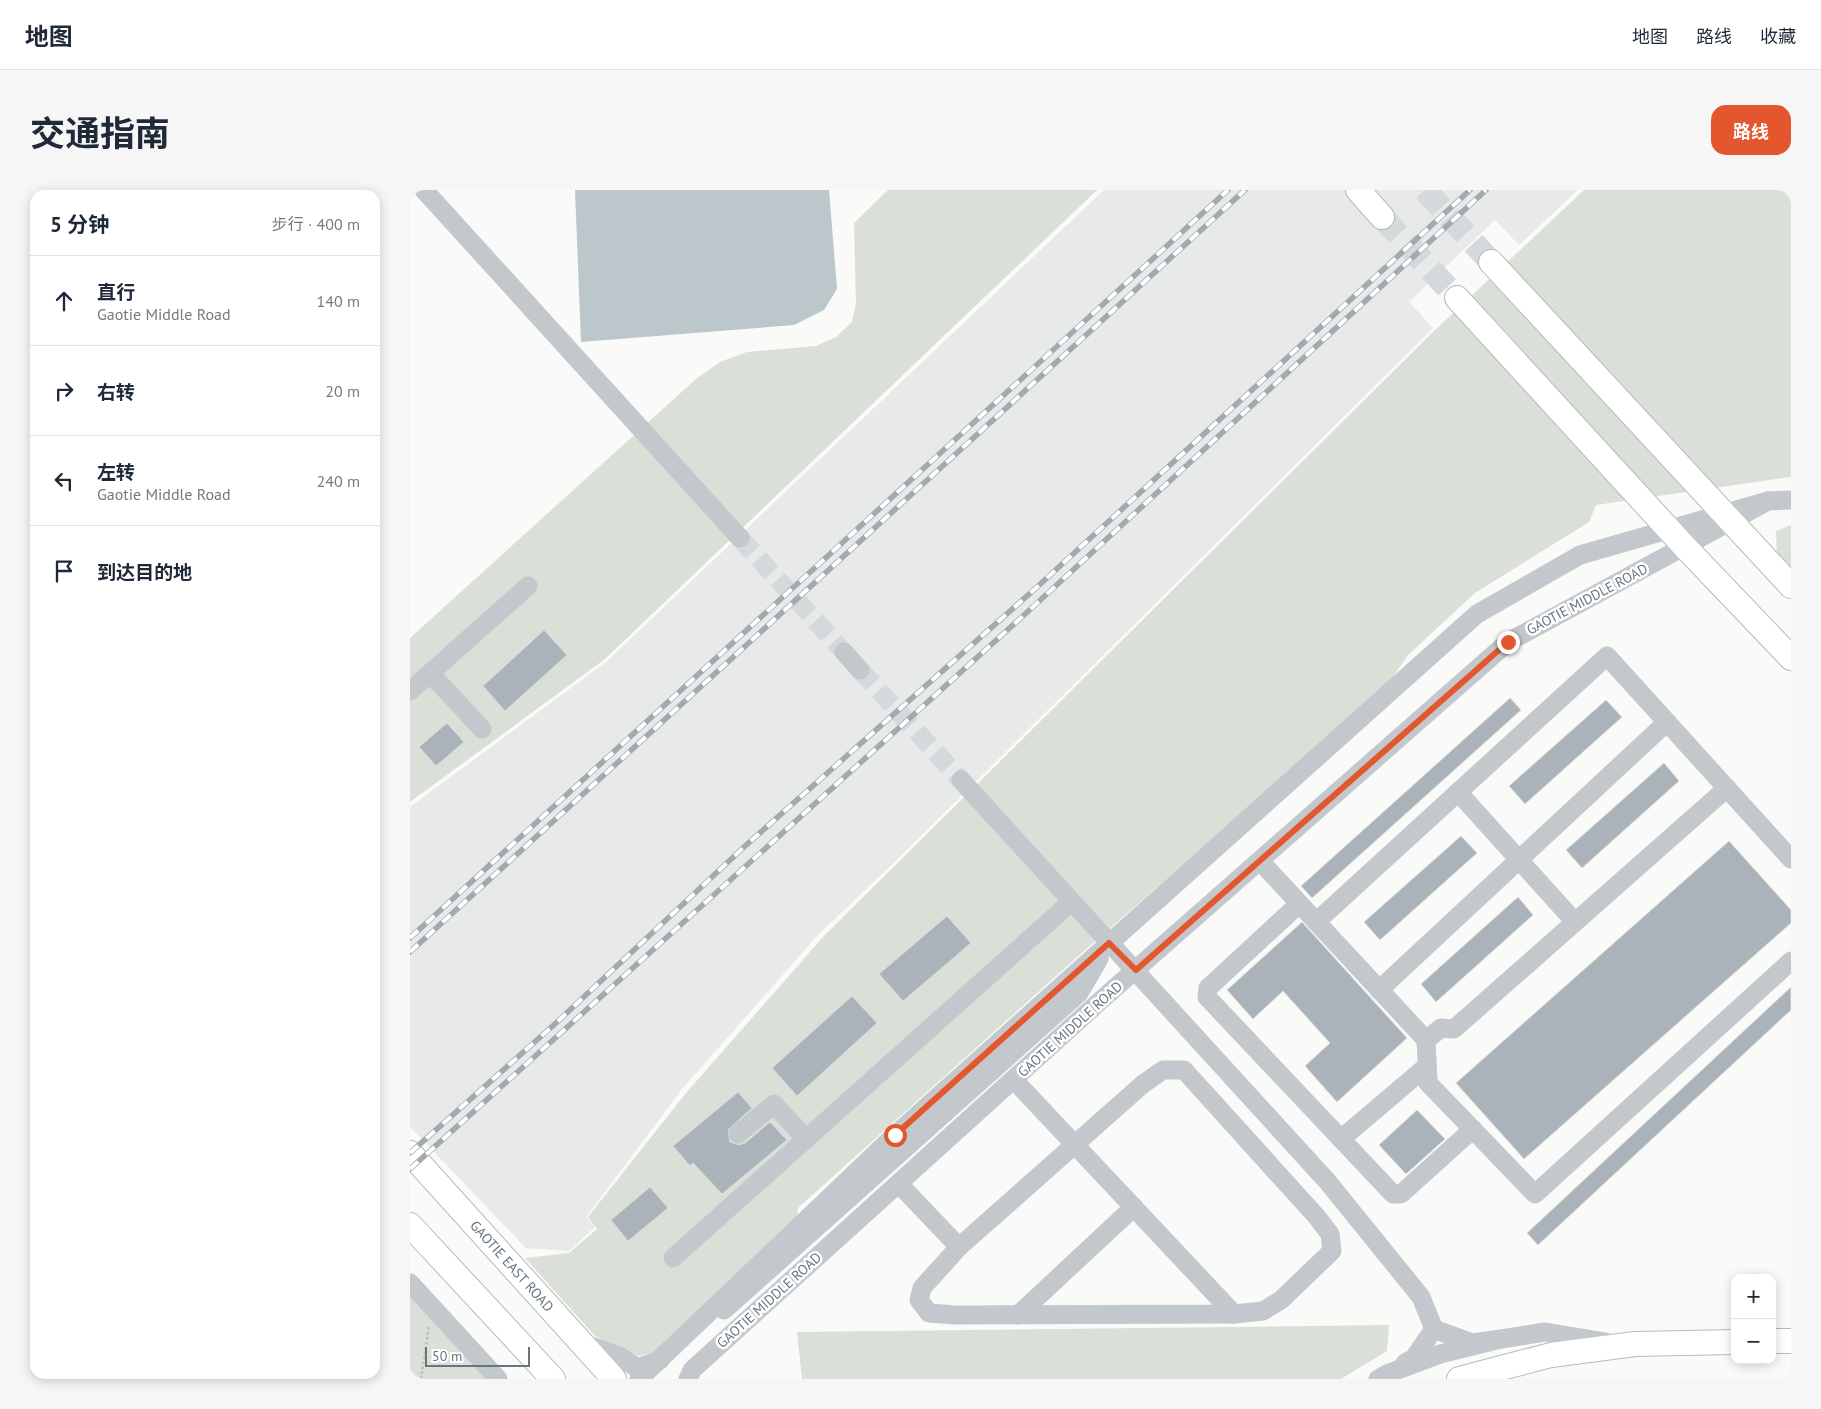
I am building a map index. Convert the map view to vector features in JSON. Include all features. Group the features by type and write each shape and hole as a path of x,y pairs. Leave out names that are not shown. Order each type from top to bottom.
{"main road":[{"path":"1358,190 1382,217"},
{"path":"1491,262 1791,586"},
{"path":"1457,298 1676,538 1791,658"},
{"name":"GAOTIE EAST ROAD","path":"410,1153 614,1379"},
{"path":"410,1225 553,1379"},
{"path":"1776,1341 1791,1340"},
{"path":"1458,1379 1551,1355 1635,1344 1731,1342"}],"street":[{"path":"424,190 740,538"},
{"name":"GAOTIE MIDDLE ROAD","path":"688,1379 692,1370 1136,970 1508,642 1676,538 1768,501 1791,500"},
{"name":"GAOTIE MIDDLE ROAD","path":"639,1379 895,1135 1477,614 1580,555 1676,538"},
{"path":"410,691 528,586"},
{"path":"844,652 860,670"},
{"path":"1316,922 1608,656 1791,859"},
{"path":"430,673 482,729"},
{"path":"1379,990 1667,722"},
{"path":"961,780 1327,1180 1421,1298 1434,1329 1472,1343 1545,1332 1584,1340 1635,1344"},
{"path":"1426,1040 1441,1028 1454,1029 1727,788"},
{"path":"1458,792 1575,922"},
{"path":"1260,861 1426,1040 1428,1083 1535,1194 1791,961"},
{"path":"673,1258 1071,902"},
{"path":"1299,904 1208,988 1207,998 1393,1194 1401,1194 1472,1129"},
{"name":"GAOTIE MIDDLE ROAD","path":"581,1343 618,1356 637,1368 672,1356 1080,993 1109,943"},
{"path":"1341,1139 1427,1066"},
{"path":"1163,1070 1184,1070 1330,1234 1332,1251 1282,1300 1263,1311 1234,1314 1018,1315 929,1313 919,1300 922,1288 959,1247 1074,1144 1156,1074 1163,1070"},
{"path":"1014,1080 1234,1314"},
{"path":"738,1134 774,1104 806,1139"},
{"path":"899,1184 959,1247"},
{"path":"1018,1315 1134,1207"},
{"path":"410,1282 498,1379"},
{"path":"1382,1376 1414,1358 1434,1329"},
{"path":"1382,1376 1440,1354 1501,1339"}],"path":[{"path":"421,1379 429,1326"}],"shaded area":[{"path":"575,190 829,190 837,289 824,310 794,325 581,342"},
{"path":"888,190 1097,190 605,659 410,802 410,638 696,379 720,362 747,352 816,346 836,337 852,322 856,304 854,223"},
{"path":"1104,190 1578,190 1519,245 1495,220 1409,302 1433,328 910,847 818,935 682,1089 586,1217 595,1227 569,1251 526,1248 410,1127 410,807 606,662"},
{"path":"1584,190 1791,190 1791,477 1596,505 1589,522 1475,593 1408,655 1386,687 1076,958 798,1208 797,1220 656,1352 633,1357 595,1336 525,1258 569,1253 597,1229 588,1217 686,1093 824,936 1434,331"},
{"path":"1791,525 1791,574 1777,558 1776,531"},
{"path":"410,1297 485,1379 410,1379"},
{"path":"1389,1325 1387,1351 1341,1379 802,1379 797,1332"}],"building":[{"path":"544,630 567,655 505,711 483,686"},
{"path":"1510,698 1521,710 1312,898 1301,886"},
{"path":"1606,700 1622,717 1525,804 1509,786"},
{"path":"447,723 464,742 436,766 419,747"},
{"path":"1664,763 1679,781 1582,868 1566,850"},
{"path":"1461,836 1477,853 1380,940 1364,922"},
{"path":"1729,841 1791,910 1791,923 1524,1159 1456,1083"},
{"path":"1518,897 1533,915 1436,1002 1421,984"},
{"path":"947,916 971,943 903,1001 879,974"},
{"path":"1302,922 1407,1038 1337,1102 1305,1066 1330,1043 1283,991 1253,1019 1227,990"},
{"path":"1791,987 1791,1010 1538,1245 1527,1233"},
{"path":"852,996 877,1023 797,1096 772,1068"},
{"path":"738,1092 752,1108 728,1130 730,1142 739,1145 745,1143 770,1122 787,1140 722,1194 693,1163 690,1166 673,1146"},
{"path":"1417,1110 1445,1139 1406,1174 1379,1145"},
{"path":"650,1187 668,1208 628,1241 611,1220"}],"tunnel":[{"path":"1425,190 1491,262"},
{"path":"1382,217 1457,298"},
{"path":"740,538 844,652"},
{"path":"860,670 961,780"}],"railway":[{"path":"410,938 1228,190"},
{"path":"410,952 1245,190"},
{"path":"410,1153 556,1023 744,847 1036,588 1470,190"},
{"path":"410,1169 1023,616 1486,190"}],"route":[{"path":"895,1135 1109,943 1136,970 1508,642"}]}
